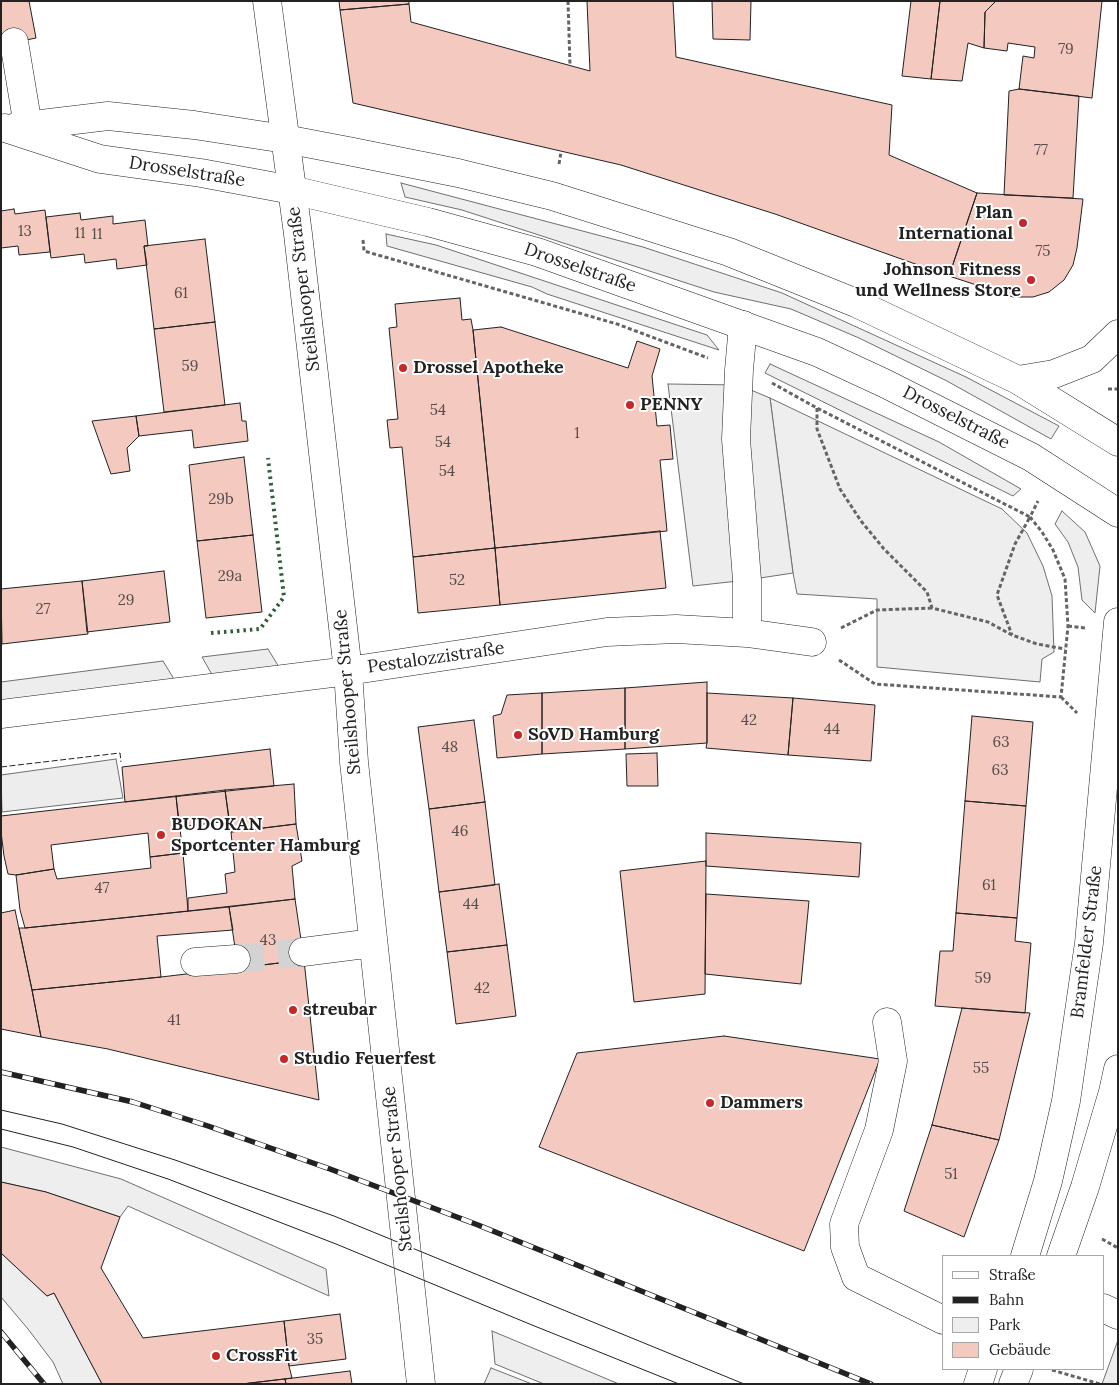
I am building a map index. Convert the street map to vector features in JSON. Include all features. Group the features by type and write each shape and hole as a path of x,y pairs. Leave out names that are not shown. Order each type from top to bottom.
{"main road":[{"name":"Steilshooper Straße","path":"267,1 292,190 348,671 354,762 421,1384"},
{"path":"14,42 11,127 108,116 194,125 285,139 458,173 552,196 729,252 856,303 1018,380 1118,442"},
{"name":"Drosselstraße","path":"11,127 100,158 292,190 428,222 537,252 817,352 884,383 1032,457 1118,513"},
{"path":"743,325 736,439 747,580 747,633"},
{"path":"1018,380 1054,374 1092,359 1118,334"},
{"name":"Bramfelder Straße","path":"1024,1255 1048,1181 1066,1101 1089,943 1118,622"},
{"name":"Pestalozzistraße","path":"1,714 348,671 606,632 676,628 747,633 812,642"},
{"path":"303,952 374,943"},
{"path":"195,962 236,959"},
{"path":"887,1022 893,1061 879,1130 844,1224 845,1247 856,1277 942,1320"},
{"path":"1061,1255 1085,1187 1118,1069"},
{"path":"1104,1308 1118,1315"},
{"path":"978,1384 983,1370"},
{"path":"1013,1384 1019,1370"}],"path":[{"path":"568,1 570,66"},
{"path":"358,206 364,251 617,324 772,383 817,408 1030,516 1053,550 1065,580 1068,626 1061,697 875,684 812,642"},
{"path":"1107,389 1118,389"},
{"path":"817,408 817,429 840,489 860,521 884,549 927,592 932,608"},
{"path":"1012,635 997,595 1015,544 1055,471"},
{"path":"812,642 877,610 932,608 988,622 1012,635 1037,644 1065,648"},
{"path":"1053,1370 1100,1384"}],"green space":[{"path":"401,183 643,247 782,293 966,377 1059,426 1051,439 947,381 859,338 791,309 714,292 462,210 405,197"},
{"path":"386,234 436,245 707,335 719,350 547,294 532,287 387,246"},
{"path":"770,364 939,442 1021,489 1013,496 765,373"},
{"path":"770,398 1002,509 1027,533 1043,566 1052,596 1054,652 1042,659 1040,682 877,667 877,599 797,594"},
{"path":"1062,511 1085,532 1100,566 1095,613 1082,600 1078,567 1068,542 1055,524"},
{"path":"1,1147 121,1179 326,1269 329,1296 128,1206 120,1217 46,1192 1,1182"},
{"path":"1,1253 47,1296 54,1293 102,1384 63,1384 53,1362 1,1297"},
{"path":"492,1331 619,1384 544,1384 495,1364"}],"shaded area":[{"path":"668,384 739,385 770,398 793,573 693,586"},
{"path":"268,649 282,672 215,680 202,657"},
{"path":"163,661 177,684 1,702 1,682"},
{"path":"116,759 123,798 2,812 1,775"},
{"path":"1118,1340 1118,1384 1102,1384"},
{"path":"491,1368 532,1384 484,1384"}],"building":[{"path":"1,1 29,1 36,38 1,45"},
{"path":"339,1 409,1 409,4 340,10"},
{"path":"587,1 673,1 676,57 892,105 889,155 977,193 949,276 775,214 621,165 353,103 340,10 409,4 411,22 590,71"},
{"path":"712,1 751,1 750,40 713,39"},
{"path":"911,1 940,1 931,79 902,76"},
{"path":"940,1 996,1 985,12 984,48 968,43 962,81 931,79"},
{"path":"996,1 1102,1 1092,98 1019,89 1023,56 1034,58 1035,47 1008,43 1007,51 984,48 985,12"},
{"path":"1019,89 1079,96 1073,198 1004,195 1009,91"},
{"name":"Plan International","path":"977,193 1083,199 1077,248 1073,265 1064,280 1049,292 1033,297 1013,297 949,276"},
{"path":"14,209 15,214 45,210 50,252 19,255 18,246 1,248 1,211"},
{"path":"80,213 81,220 113,216 113,224 145,220 148,246 144,246 147,265 117,269 116,259 85,263 84,254 51,258 46,217"},
{"path":"205,239 215,322 154,329 144,246"},
{"path":"460,298 462,320 471,319 473,330 495,548 413,557 402,447 390,448 387,420 398,419 389,328 397,327 395,304"},
{"path":"215,322 225,405 164,412 154,329"},
{"path":"501,327 628,368 637,341 660,349 652,376 657,426 670,425 673,459 660,460 667,531 495,548 473,330"},
{"path":"240,403 242,421 246,421 248,441 194,448 192,430 139,436 136,416"},
{"path":"136,416 139,436 127,448 130,471 111,474 92,421"},
{"path":"244,457 253,535 197,541 189,465"},
{"path":"660,531 666,588 500,605 495,548"},
{"path":"253,535 262,612 206,618 197,541"},
{"path":"495,548 500,605 418,613 413,557"},
{"path":"164,571 170,622 87,632 82,581"},
{"path":"82,581 88,634 2,644 1,589"},
{"path":"707,682 707,743 625,749 625,688"},
{"path":"625,688 625,749 542,754 542,693"},
{"name":"SoVD Hamburg","path":"542,693 542,754 497,758 493,716 501,714 507,695"},
{"path":"707,693 793,698 788,755 706,748"},
{"path":"793,698 875,705 871,761 788,755"},
{"path":"972,716 1033,722 1026,806 965,801"},
{"path":"474,720 485,802 429,809 418,727"},
{"path":"270,749 274,786 125,802 122,767"},
{"path":"657,753 658,786 627,786 626,754"},
{"path":"294,784 296,824 231,832 225,790"},
{"path":"225,790 229,821 179,827 176,796"},
{"path":"176,796 183,853 150,857 148,833 51,845 54,869 16,875 8,874 1,832 1,816"},
{"path":"965,801 1026,806 1017,918 956,913"},
{"path":"485,802 495,885 439,892 429,809"},
{"path":"296,824 302,861 292,866 295,899 188,911 188,898 227,893 225,874 235,872 231,832"},
{"path":"706,833 861,843 859,877 706,866"},
{"path":"183,853 188,911 25,928 20,910 16,875 54,869 57,879 151,868 150,857"},
{"path":"706,861 705,994 634,1002 620,871"},
{"path":"499,884 507,945 447,952 439,892"},
{"path":"706,894 809,901 801,984 705,974"},
{"path":"295,899 304,960 238,968 229,907"},
{"path":"229,907 233,930 157,936 161,977 32,990 19,928"},
{"path":"15,910 41,1037 1,1029 1,913"},
{"path":"956,913 1017,918 1015,941 1031,943 1025,1013 935,1006 940,951 953,951"},
{"path":"507,945 516,1016 456,1024 447,952"},
{"path":"304,960 319,1100 108,1049 41,1037 32,990"},
{"path":"962,1008 1030,1013 999,1140 932,1125"},
{"name":"Dammers","path":"724,1036 880,1059 804,1251 539,1147 577,1053"},
{"path":"932,1125 999,1140 964,1237 904,1211"},
{"path":"1,1182 46,1192 120,1217 101,1268 143,1338 284,1321 292,1378 242,1384 102,1384 54,1293 47,1296 1,1253"},
{"path":"340,1314 346,1359 289,1366 284,1321"},
{"path":"350,1371 352,1384 286,1384 285,1379"},
{"path":"285,1379 286,1384 242,1384"}],"tunnel":[{"path":"236,959 303,952"}],"tram line":[{"path":"1,1110 62,1124 175,1160 334,1216 744,1384"},
{"path":"1,1129 73,1147 168,1179 336,1244 679,1384"}],"railway":[{"path":"1,1072 133,1102 330,1169 478,1225 871,1384"},
{"path":"1,1332 44,1384"}],"hedge":[{"path":"211,633 260,629 284,597 268,458"}],"fence":[{"path":"1,767 120,753 121,762"}],"place":[{"name":"Plan International","path":"1023,223"},
{"name":"Johnson Fitness und Wellness Store","path":"1031,280"},
{"name":"Drossel Apotheke","path":"403,368"},
{"name":"PENNY","path":"630,405"},
{"name":"SoVD Hamburg","path":"518,735"},
{"name":"BUDOKAN Sportcenter Hamburg","path":"161,835"},
{"name":"streubar","path":"293,1010"},
{"name":"Studio Feuerfest","path":"284,1059"},
{"name":"Dammers","path":"710,1103"},
{"name":"CrossFit","path":"216,1356"}]}
